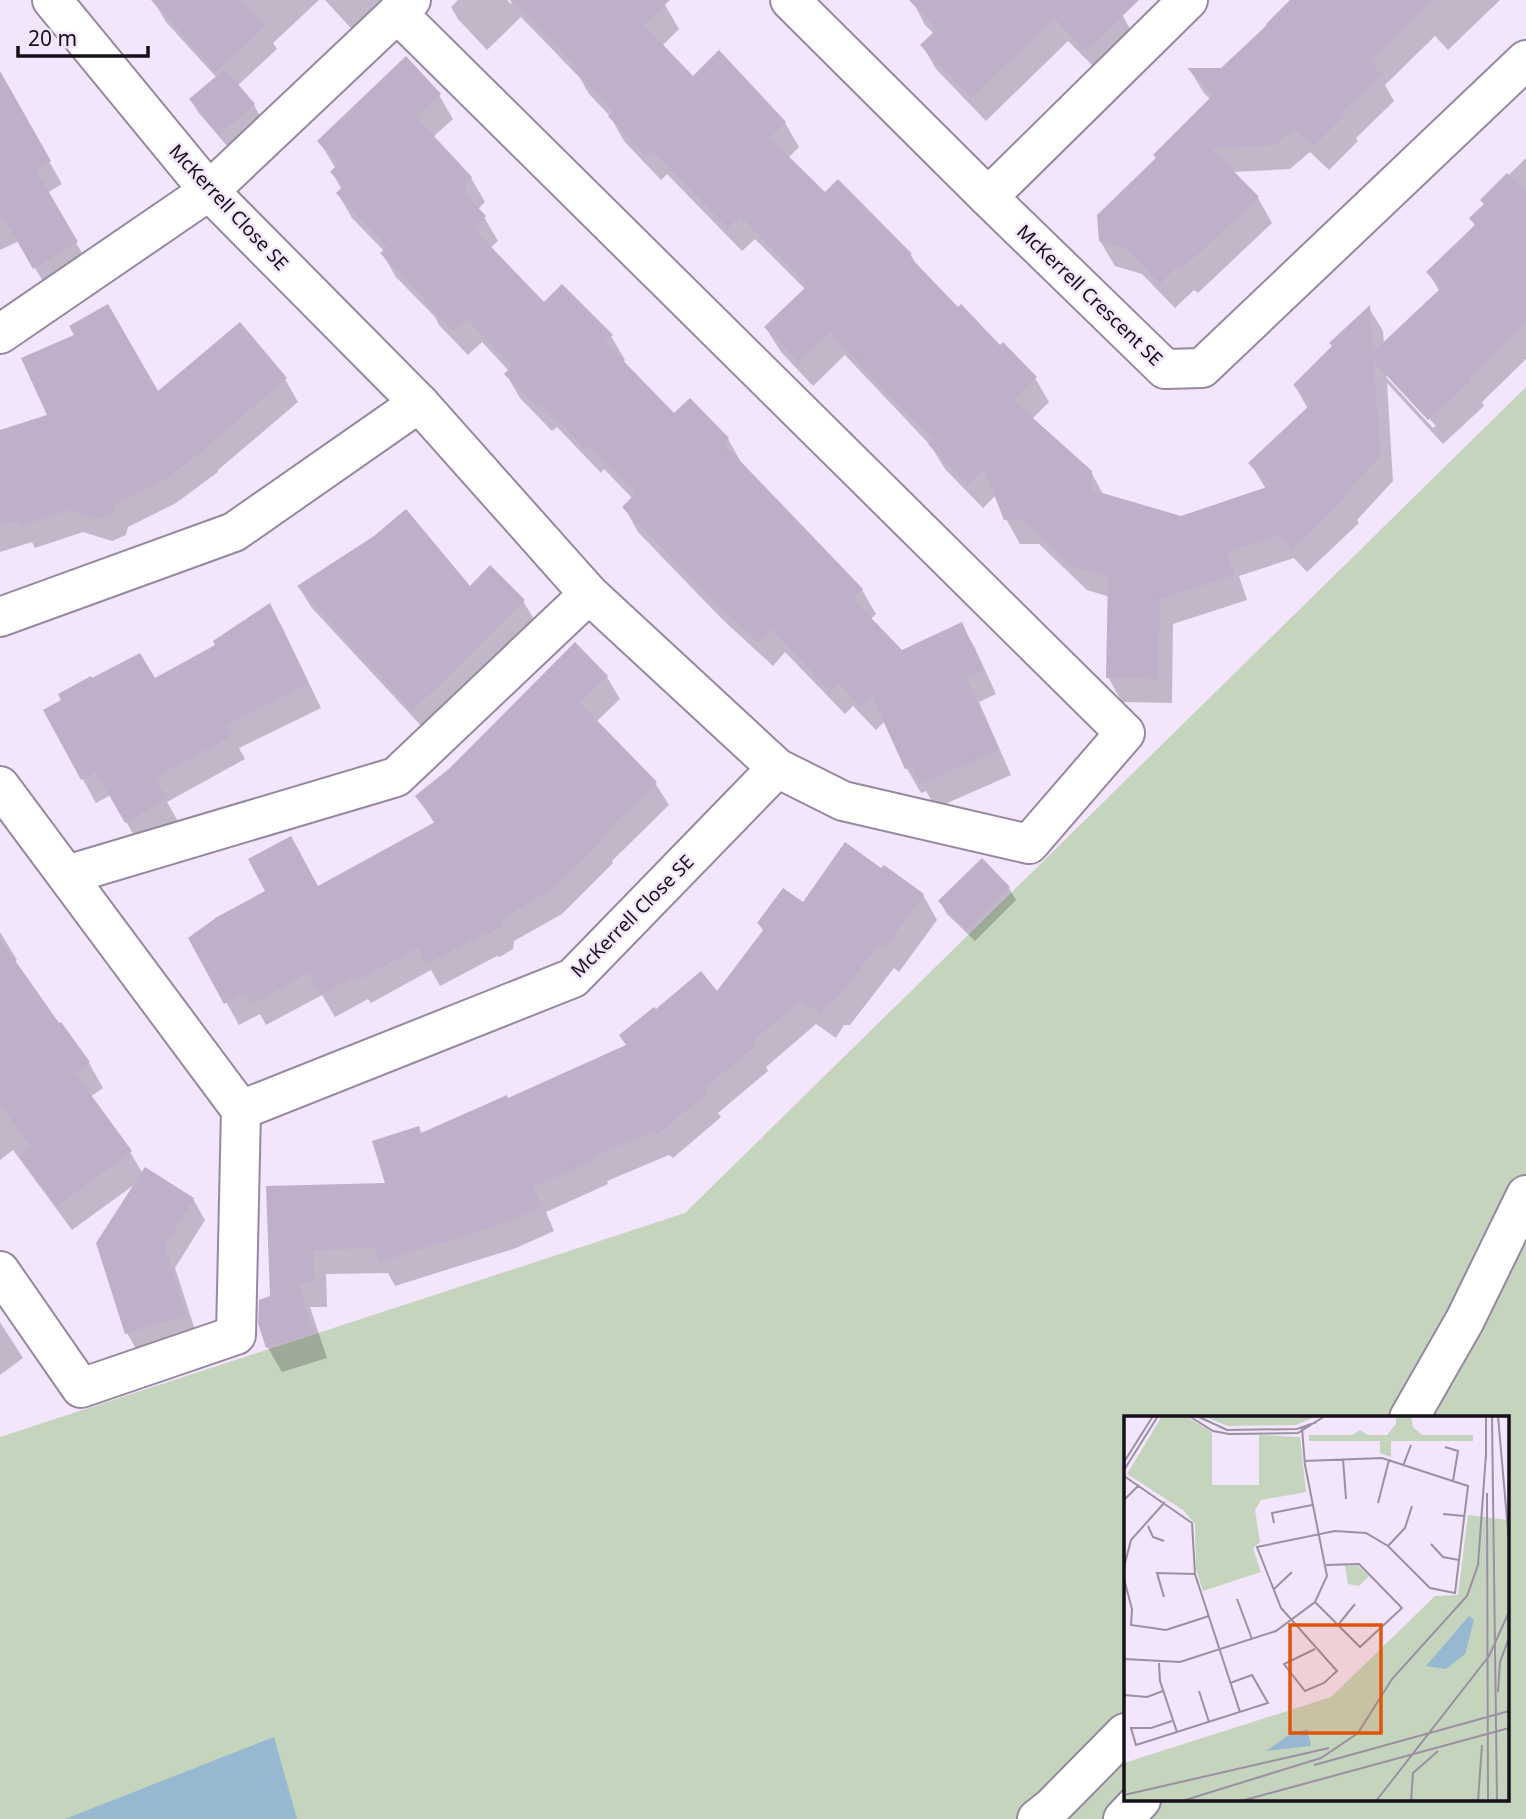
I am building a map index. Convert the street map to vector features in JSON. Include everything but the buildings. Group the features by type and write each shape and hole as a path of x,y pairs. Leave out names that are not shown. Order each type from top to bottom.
{"main road":[{"name":"McKerrell Close SE","path":"52,0 209,191 419,402 589,594 777,768 573,978 240,1110"},
{"path":"988,197 1188,0"},
{"name":"McKerrell Crescent SE","path":"797,2 988,197 1165,369 1202,368 1526,60"},
{"path":"0,334 209,191 404,7 1125,733 1029,844 843,801 777,768"},
{"path":"0,617 234,532 419,402"},
{"path":"66,875 396,777 589,594"},
{"path":"0,786 240,1110 236,1335 81,1388 0,1271"},
{"path":"1410,1416 1465,1320 1526,1195"},
{"path":"1381,1416 1507,1231"},
{"path":"1037,1819 1124,1734"},
{"path":"1123,1819 1140,1801"}],"green space":[{"path":"1526,387 1526,1819 0,1819 0,1437 685,1213"}],"water":[{"path":"274,1737 297,1819 65,1819"}]}
